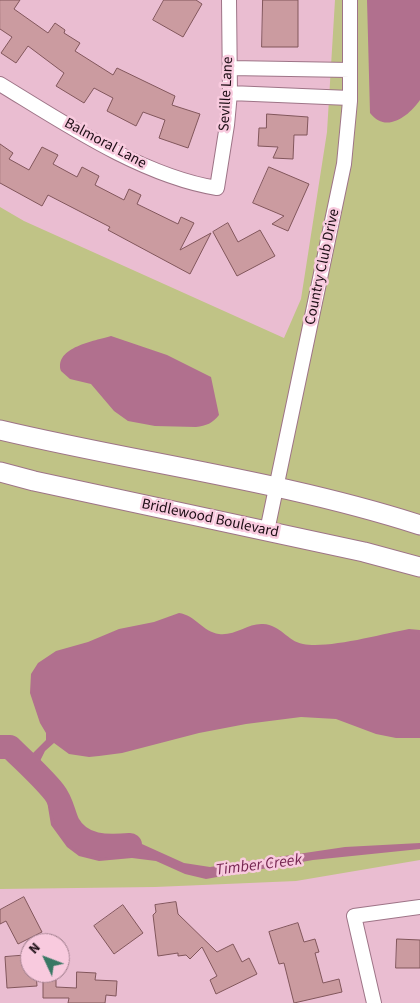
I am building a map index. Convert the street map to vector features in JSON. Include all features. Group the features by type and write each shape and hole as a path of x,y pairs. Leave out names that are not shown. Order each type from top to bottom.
{"main road":[{"path":"0,430 275,488 370,510 420,525"},
{"name":"Bridlewood Boulevard","path":"0,472 267,531 420,568"}],"street":[{"name":"Seville Lane","path":"217,188 228,125 230,93 228,0"},
{"name":"Country Club Drive","path":"267,531 340,187 350,98 350,0"},
{"path":"230,68 350,70"},
{"name":"Balmoral Lane","path":"0,84 141,164 192,184 217,188"},
{"path":"230,93 350,98"},
{"path":"374,1003 354,916 420,907"}],"green space":[{"path":"335,0 420,0 420,860 296,881 155,887 0,889 0,207 24,221 284,338 301,299 327,132"}],"water":[{"path":"367,0 420,0 420,100 404,117 390,122 376,119 370,113"},
{"path":"111,336 167,355 211,377 219,415 209,424 196,427 155,426 128,421 114,411 91,384 70,379 61,371 60,363 64,356 77,346"},
{"path":"179,613 185,614 213,633 231,633 252,625 263,624 275,627 297,642 314,645 340,643 409,629 420,630 420,738 396,738 376,734 336,719 301,717 246,724 199,733 122,753 99,756 89,757 69,754 54,743 45,751 40,761 64,789 65,824 78,839 94,845 133,840 184,863 210,867 345,847 420,843 420,849 313,860 206,879 185,874 156,861 132,858 99,861 79,856 67,847 51,825 46,795 41,788 0,754 0,740 9,740 33,753 46,740 46,733 40,723 30,693 31,674 38,663 56,651 88,642 119,629 154,622"}],"building":[{"path":"0,0 20,0 14,9 48,33 55,23 65,30 64,33 80,43 75,51 113,75 117,68 175,96 172,105 200,114 188,148 159,138 165,120 143,112 136,126 107,111 113,98 94,88 84,103 56,86 64,73 28,46 16,63 1,53 12,37 0,29"},
{"path":"164,0 196,0 202,4 183,37 153,20"},
{"path":"263,0 298,0 298,47 262,47"},
{"path":"267,114 308,117 307,135 294,135 293,159 273,158 278,147 258,146 259,128 266,128"},
{"path":"0,144 13,153 9,159 29,170 42,147 58,155 53,164 77,177 82,167 99,176 95,185 124,200 129,189 141,195 137,204 178,224 181,217 194,223 180,250 211,233 190,274 108,230 110,227 48,195 42,206 0,183"},
{"path":"269,167 309,184 288,231 272,224 284,216 253,203"},
{"path":"228,223 238,242 260,230 275,256 237,276 213,232"},
{"path":"24,897 42,932 20,933 20,943 18,944 6,921 0,924 0,910"},
{"path":"176,902 178,914 217,952 233,944 242,962 249,958 257,974 216,994 210,980 217,976 202,947 190,959 186,955 178,956 178,953 158,956 153,915 156,912 155,905"},
{"path":"123,905 143,933 114,954 94,926"},
{"path":"298,923 304,942 315,939 319,952 315,953 323,983 339,979 342,992 294,1003 284,963 279,964 269,932"},
{"path":"397,939 420,940 420,968 396,968"},
{"path":"20,956 20,983 37,983 37,986 7,988 5,957"},
{"path":"77,972 96,973 95,980 117,981 116,996 106,995 105,1003 68,1003 69,998 43,998 43,983 56,983 56,987 76,988"}],"waterway":[{"name":"Timber Creek","path":"0,747 10,747 49,786 59,800 68,824 80,838 104,846 130,845"}]}
